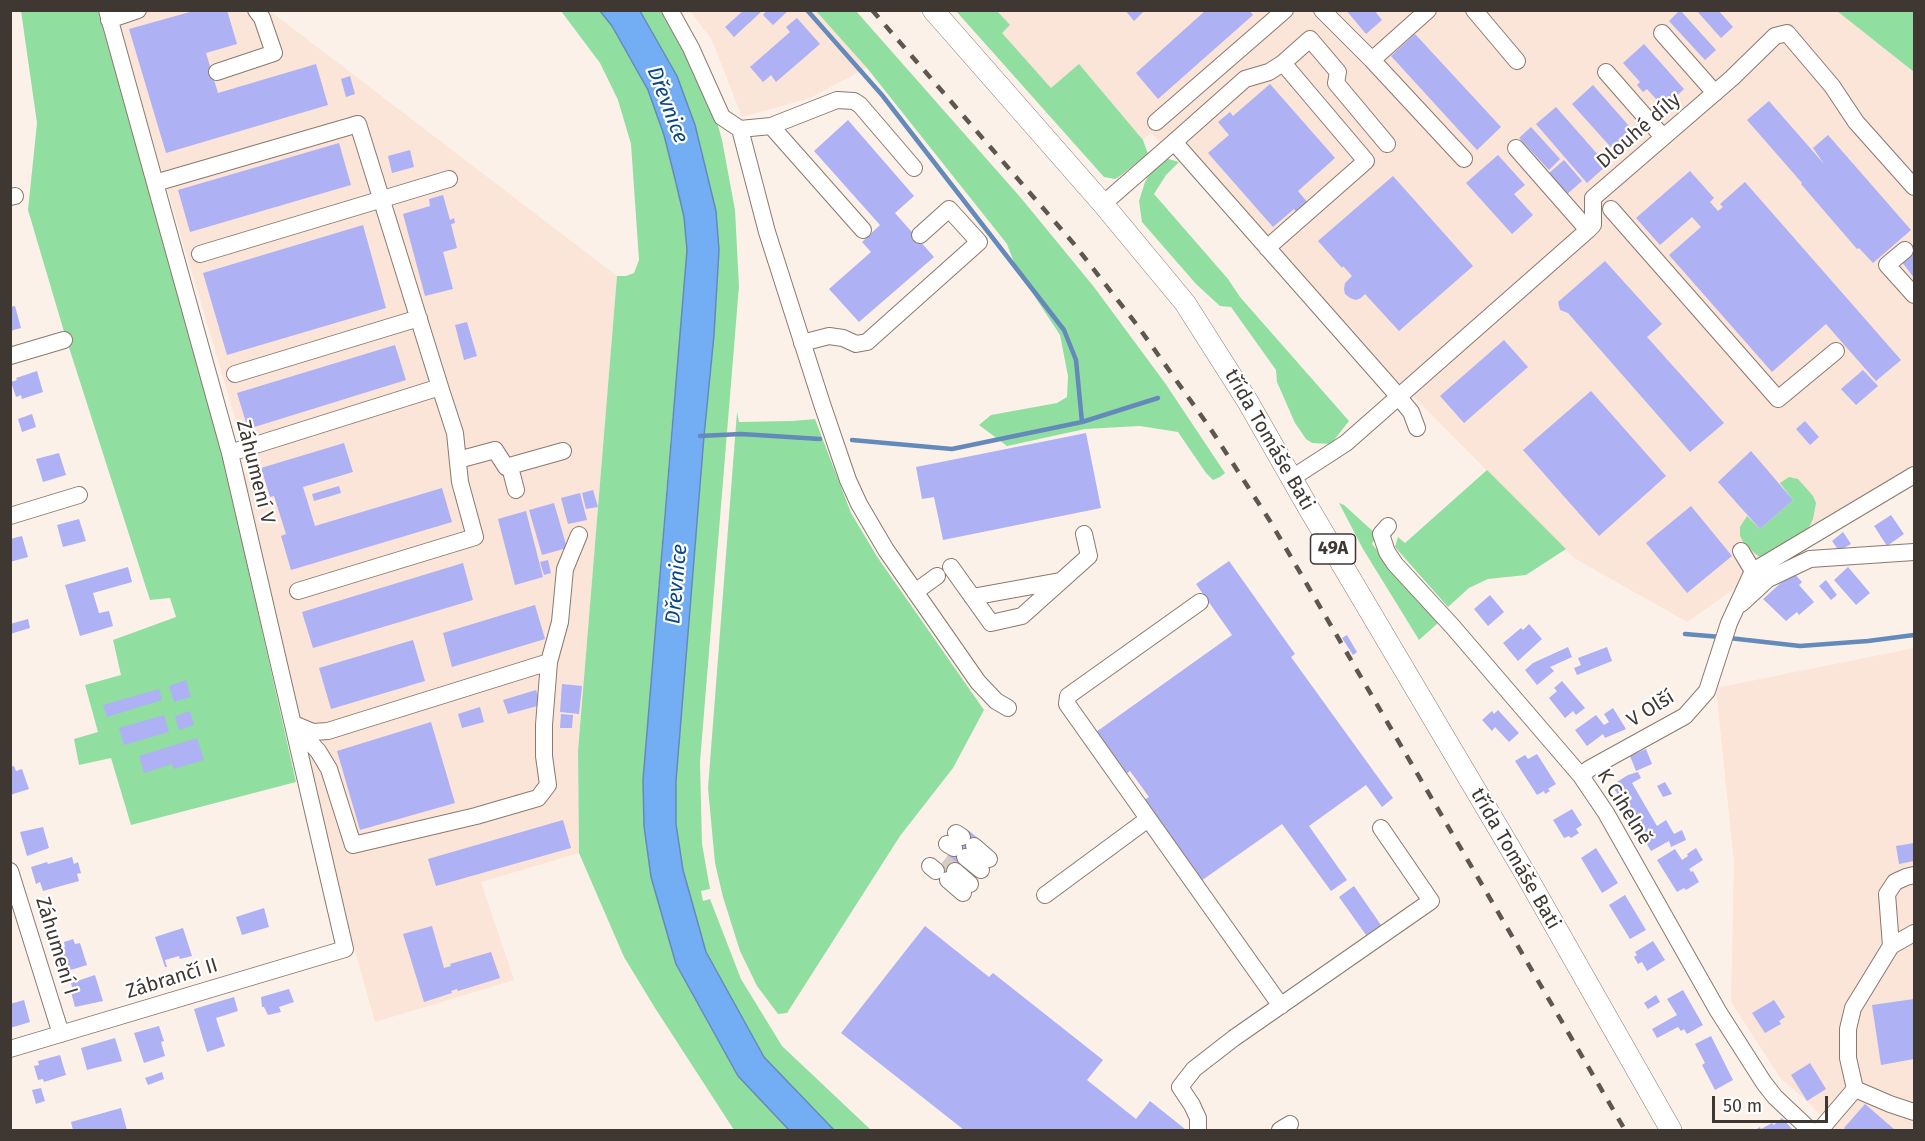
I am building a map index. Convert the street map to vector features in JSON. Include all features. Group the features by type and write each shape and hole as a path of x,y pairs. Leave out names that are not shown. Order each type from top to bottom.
{"main road":[{"name":"třída Tomáše Bati","path":"933,10 1185,303 1248,402 1526,875 1671,1131"}],"street":[{"path":"108,15 138,10"},
{"path":"217,72 274,53 262,18 256,10"},
{"path":"670,10 692,48 722,117 740,129 771,126 837,100 854,101 860,105 914,168"},
{"path":"1156,122 1285,10"},
{"path":"1322,10 1464,159"},
{"path":"1372,60 1428,10"},
{"path":"1474,10 1517,61"},
{"name":"Záhumení V","path":"108,15 230,453 345,949"},
{"path":"1662,33 1715,93"},
{"name":"Dlouhé díly","path":"1590,228 1593,198 1732,78 1774,36 1787,33 1832,86 1856,122 1914,187"},
{"path":"1102,204 1245,79 1269,72 1310,39 1338,72 1336,83 1387,144"},
{"path":"1267,248 1366,161 1283,63"},
{"path":"1606,72 1663,137"},
{"path":"155,183 358,124 455,433 460,482 475,537 298,591"},
{"path":"771,126 863,230"},
{"path":"740,129 766,232 822,404 848,480 859,504 886,550 978,682 996,701 1008,708"},
{"path":"1174,142 1267,248 1405,392 1418,428"},
{"path":"1292,477 1346,443 1590,228 1516,148"},
{"path":"200,254 449,179"},
{"path":"802,343 829,336 843,338 856,344 867,342 979,242 949,209 920,235"},
{"path":"1611,209 1778,399 1836,351"},
{"path":"1905,250 1887,265 1914,295"},
{"path":"235,374 419,318"},
{"path":"10,356 64,340"},
{"path":"230,453 440,387"},
{"path":"458,460 495,450 506,467 510,467 563,451"},
{"path":"510,467 516,490"},
{"path":"1741,551 1753,571 1914,475"},
{"path":"10,516 79,495"},
{"name":"K Cihelně","path":"1388,526 1381,534 1387,552 1395,564 1453,627 1581,776 1606,813 1718,1011 1764,1083 1810,1131"},
{"path":"915,592 944,572 972,597 991,623 1022,616 1089,556 1084,534"},
{"path":"293,724 318,751 329,769 353,845 476,816 538,798 548,785 544,756 544,725 549,662 560,622 564,569 579,535"},
{"name":"V Olší","path":"1729,623 1744,600 1768,579 1810,559 1914,552"},
{"name":"V Olší","path":"1581,776 1685,716 1707,691 1729,623 1753,571"},
{"path":"972,597 1061,581"},
{"path":"1200,602 1068,696 1066,700 1085,731 1281,1006"},
{"path":"293,724 313,732 328,731 549,662"},
{"path":"1046,895 1148,819"},
{"path":"1197,1131 1198,1118 1180,1087 1194,1069 1431,901 1381,828"},
{"path":"960,844 985,864"},
{"path":"941,868 966,888"},
{"name":"Záhumení I","path":"10,871 61,1034"},
{"path":"1891,946 1887,894 1895,882 1914,875"},
{"path":"1855,1089 1848,1058 1848,1029 1853,1008 1891,946 1914,933"},
{"name":"Zábrančí II","path":"10,1049 345,949"},
{"path":"1855,1089 1914,1112"},
{"path":"1820,1131 1855,1089"}],"shaded area":[{"path":"114,11 270,11 617,276 578,751 579,853 481,882 514,980 375,1022 347,922 240,475 251,471"},
{"path":"690,11 816,11 867,68 810,98 742,117 712,40"},
{"path":"997,11 1837,11 1914,72 1914,464 1687,622 1574,558 1151,133 1143,140 1079,65 1052,89 1001,33 1009,25"},
{"path":"1914,648 1914,1130 1835,1130 1807,1101 1781,1079 1731,1002 1734,863 1716,688"}],"green space":[{"path":"21,11 98,11 214,417 296,782 131,825 111,758 79,765 74,739 98,732 85,685 121,675 113,640 176,617 170,598 150,600 65,335 28,210 37,123"},
{"path":"561,11 600,11 612,26 648,90 664,135 684,217 687,250 643,780 644,826 651,877 676,964 738,1076 789,1130 734,1130 624,957 579,853 578,751 617,276 634,273 639,260 631,144 618,100 600,63"},
{"path":"640,11 670,11 711,100 722,140 735,210 739,286 700,762 702,844 710,889 701,891 703,901 710,899 741,979 782,1046 871,1130 834,1130 764,1057 706,952 683,870 676,824 676,781 714,335 716,211 695,125 677,76"},
{"path":"816,11 856,11 1021,198 1094,287 1165,383 1225,473 1213,480 1178,432 1140,426 1085,429 1007,446 979,425 991,415 1057,403 1067,397 1068,376 1060,335 1016,268 1007,244 867,68"},
{"path":"956,11 997,11 1010,25 1002,33 1051,88 1079,64 1143,140 1148,154 1115,179 1104,177"},
{"path":"1837,11 1914,11 1914,72"},
{"path":"1165,158 1179,162 1166,175 1154,194 1228,279 1240,297 1349,421 1331,444 1312,443 1306,439 1295,423 1277,382 1276,370 1231,307 1220,306 1196,284 1142,222 1139,201 1145,182 1153,167"},
{"path":"737,412 739,422 815,419 851,513 878,558 984,710 953,768 900,836 787,1013 778,1014 757,986 740,951 723,897 715,863 708,788"},
{"path":"1487,470 1566,549 1526,575 1488,579 1469,588 1448,607 1395,547 1398,537 1405,543"},
{"path":"1789,477 1798,479 1813,496 1816,503 1813,519 1808,529 1762,557 1758,556 1745,545 1740,536 1740,527 1747,516 1760,529 1793,500 1780,483"},
{"path":"1339,503 1377,535 1372,544 1438,623 1419,640 1363,549"}],"water":[{"name":"Dřevnice","path":"600,11 640,11 677,76 695,125 716,211 719,250 714,335 676,781 676,824 683,870 706,952 764,1057 834,1130 789,1130 738,1076 676,964 651,877 644,826 643,780 687,250 684,217 676,183 664,135 648,90 612,26"}],"building":[{"path":"197,10 227,10 237,44 206,53 218,93 316,64 328,105 166,153 129,29"},
{"path":"744,10 763,10 734,37 725,27"},
{"path":"767,10 789,10 773,25 763,15"},
{"path":"1125,10 1145,10 1134,21"},
{"path":"1206,10 1249,10 1253,15 1158,99 1136,73"},
{"path":"1346,10 1374,10 1382,20 1366,34"},
{"path":"1680,10 1716,50 1705,60 1669,21"},
{"path":"1696,10 1718,10 1733,27 1721,38"},
{"path":"797,18 820,44 776,82 771,75 763,82 750,67 790,32 786,27"},
{"path":"1415,34 1501,127 1477,150 1391,56"},
{"path":"1644,44 1684,89 1664,108 1647,89 1643,92 1637,85 1640,82 1623,63"},
{"path":"350,76 355,94 346,97 341,79"},
{"path":"1270,84 1335,158 1298,191 1308,203 1297,213 1294,209 1273,227 1208,153 1229,135 1218,122 1230,112 1233,116"},
{"path":"1593,85 1637,135 1630,141 1629,147 1623,147 1616,153 1572,104"},
{"path":"1769,101 1824,164 1813,148 1828,135 1911,230 1873,263 1859,248 1857,249 1747,120"},
{"path":"1556,107 1607,165 1587,183 1536,124"},
{"path":"848,120 914,196 895,213 934,257 859,322 829,289 871,252 862,242 880,225 814,151"},
{"path":"1531,127 1560,159 1549,170 1519,138"},
{"path":"339,143 351,185 190,232 178,190"},
{"path":"410,150 414,167 392,173 388,156"},
{"path":"1498,155 1525,185 1514,194 1533,215 1512,234 1466,183"},
{"path":"1564,160 1582,181 1566,195 1548,174"},
{"path":"1690,171 1714,198 1710,202 1718,211 1723,207 1720,204 1745,182 1901,360 1876,381 1826,324 1772,372 1669,255 1701,227 1692,217 1660,245 1636,218"},
{"path":"1393,176 1473,266 1399,331 1365,294 1356,300 1345,294 1345,283 1352,276 1318,241"},
{"path":"443,195 450,220 454,218 455,223 451,224 457,248 443,252 453,289 425,296 403,214 430,206 429,199"},
{"path":"363,225 386,308 227,355 203,273"},
{"path":"1914,251 1914,278 1902,262"},
{"path":"1605,261 1662,324 1647,337 1724,423 1690,452 1568,313 1560,310 1558,302"},
{"path":"15,306 21,328 10,331 10,307"},
{"path":"467,322 477,356 464,360 455,325"},
{"path":"1504,340 1528,367 1464,423 1440,396"},
{"path":"395,345 406,380 248,429 237,393"},
{"path":"1863,370 1878,386 1856,405 1841,389"},
{"path":"37,371 43,392 22,399 21,395 16,397 11,382"},
{"path":"1591,391 1666,476 1599,536 1523,450"},
{"path":"32,414 36,427 22,432 18,419"},
{"path":"1805,421 1819,437 1810,445 1796,429"},
{"path":"1086,433 1101,508 943,540 934,497 922,499 916,467"},
{"path":"344,443 353,472 303,487 315,526 442,488 452,522 291,570 281,536 286,534 274,496 270,497 261,468"},
{"path":"1751,451 1793,500 1760,529 1718,482"},
{"path":"59,453 66,475 43,482 36,459"},
{"path":"339,486 341,493 314,501 312,494"},
{"path":"593,490 598,507 586,509 582,493"},
{"path":"580,493 587,520 568,524 561,498"},
{"path":"554,503 567,548 542,555 529,510"},
{"path":"1691,506 1732,556 1687,593 1646,543"},
{"path":"526,511 543,577 515,585 498,519"},
{"path":"1891,515 1904,534 1887,546 1874,526"},
{"path":"79,519 86,541 63,547 57,525"},
{"path":"1843,532 1851,544 1839,551 1832,541"},
{"path":"22,536 28,557 10,562 10,539"},
{"path":"548,560 551,573 544,575 540,562"},
{"path":"1229,561 1295,654 1291,657 1393,798 1382,807 1366,785 1309,826 1347,880 1331,891 1282,824 1201,881 1144,800 1149,797 1130,771 1126,774 1096,732 1232,635 1196,584"},
{"path":"463,563 473,600 313,648 302,612"},
{"path":"128,567 132,582 93,593 99,613 109,611 113,626 80,636 65,585"},
{"path":"1848,567 1870,593 1856,605 1834,580"},
{"path":"1793,572 1802,582 1799,585 1814,602 1799,615 1797,612 1786,621 1763,599"},
{"path":"1826,580 1837,595 1831,600 1819,586"},
{"path":"1490,595 1504,612 1488,626 1474,609"},
{"path":"535,605 545,639 452,667 443,633"},
{"path":"28,619 30,628 10,634 10,624"},
{"path":"1529,624 1542,639 1518,661 1503,643"},
{"path":"1347,635 1357,652 1353,655 1342,638"},
{"path":"413,640 425,681 331,709 319,668"},
{"path":"1568,647 1572,657 1550,667 1554,671 1537,685 1525,670 1533,663"},
{"path":"1607,647 1612,661 1577,675 1574,668 1581,665 1578,658"},
{"path":"186,680 191,697 174,702 169,686"},
{"path":"1562,681 1585,708 1576,715 1573,711 1565,718 1549,698 1557,691 1554,688"},
{"path":"562,684 582,686 579,714 560,712"},
{"path":"159,689 162,700 107,717 103,705"},
{"path":"536,690 541,705 508,714 503,700"},
{"path":"480,707 484,722 462,728 458,714"},
{"path":"1613,708 1626,729 1605,738 1603,734 1587,746 1575,730 1596,715 1604,725 1609,722 1604,714"},
{"path":"1498,710 1519,733 1509,742 1495,727 1492,731 1482,720 1492,711 1494,714"},
{"path":"190,711 194,725 179,730 175,716"},
{"path":"561,714 573,715 572,728 560,728"},
{"path":"164,715 169,732 124,745 119,728"},
{"path":"431,722 455,803 360,830 337,751"},
{"path":"197,738 204,760 174,769 172,764 144,773 139,756"},
{"path":"1646,749 1652,764 1636,771 1630,756"},
{"path":"1537,754 1556,784 1545,794 1544,791 1537,795 1515,761 1525,755 1528,759"},
{"path":"14,766 16,771 22,769 29,789 10,795 10,767"},
{"path":"1638,772 1641,778 1632,783 1657,826 1666,820 1674,834 1682,830 1686,840 1671,847 1669,841 1651,851 1612,785"},
{"path":"1665,782 1672,794 1663,797 1657,786"},
{"path":"1572,809 1582,825 1576,829 1579,833 1571,838 1569,836 1564,838 1553,820"},
{"path":"563,820 571,848 436,886 428,859"},
{"path":"43,827 49,848 27,856 20,832"},
{"path":"968,830 979,839 944,884 933,875"},
{"path":"1914,843 1914,861 1899,864 1896,846"},
{"path":"1596,848 1618,883 1602,893 1581,858"},
{"path":"1696,848 1703,860 1689,869 1693,871 1699,882 1686,890 1684,888 1677,892 1657,860 1675,849 1682,860"},
{"path":"72,857 74,864 78,862 81,873 77,874 79,881 43,891 40,882 36,884 31,867"},
{"path":"1354,886 1381,925 1366,935 1339,897"},
{"path":"1625,895 1646,930 1630,939 1609,905"},
{"path":"264,908 269,927 242,935 236,917"},
{"path":"432,926 444,968 451,966 450,964 491,952 500,978 458,991 457,989 451,991 452,993 424,1002 403,934"},
{"path":"925,926 989,977 993,973 1103,1060 1087,1080 1136,1119 1150,1101 1185,1129 964,1130 841,1033"},
{"path":"183,928 192,956 180,959 179,956 165,960 167,967 165,967 155,937"},
{"path":"73,939 75,944 80,943 87,965 64,972 57,950 65,947 64,942"},
{"path":"1653,941 1665,960 1647,971 1642,962 1638,964 1634,957 1637,955 1635,952"},
{"path":"95,975 103,1001 75,1007 71,983"},
{"path":"289,989 294,1002 279,1007 281,1012 268,1015 262,1007 261,997"},
{"path":"1683,990 1703,1025 1687,1034 1684,1029 1681,1031 1678,1027 1657,1038 1652,1029 1677,1015 1667,999"},
{"path":"1656,995 1660,1002 1648,1009 1644,1003"},
{"path":"234,997 238,1011 216,1018 225,1046 207,1052 194,1009"},
{"path":"1914,999 1914,1059 1881,1065 1872,1005"},
{"path":"24,1000 30,1022 10,1028 10,1004"},
{"path":"1774,1000 1785,1017 1779,1021 1781,1024 1765,1033 1752,1013"},
{"path":"159,1026 164,1041 161,1042 165,1056 144,1063 134,1033"},
{"path":"1711,1036 1733,1080 1715,1090 1702,1065 1705,1063 1695,1044"},
{"path":"115,1038 122,1061 87,1070 81,1048"},
{"path":"60,1055 66,1075 44,1082 43,1079 38,1080 34,1066 39,1065 38,1061"},
{"path":"1810,1063 1826,1089 1807,1101 1791,1075"},
{"path":"162,1072 164,1079 148,1085 145,1078"},
{"path":"41,1088 45,1101 36,1104 32,1090"},
{"path":"1865,1104 1895,1130 1846,1130 1844,1128"},
{"path":"121,1108 127,1130 73,1130 71,1122"},
{"path":"1782,1118 1793,1130 1755,1130 1772,1123 1774,1125"}],"waterway":[{"path":"807,10 882,95 1064,330 1076,360 1082,422"},
{"path":"852,440 952,449 1082,422 1158,398"},
{"path":"700,436 741,434 820,439"},
{"path":"1685,634 1721,637"},
{"path":"1729,638 1800,646 1914,635"}],"tunnel":[{"path":"943,862 955,871"}],"railway":[{"path":"872,10 1074,244 1137,325 1210,428 1270,521 1625,1130"}]}
